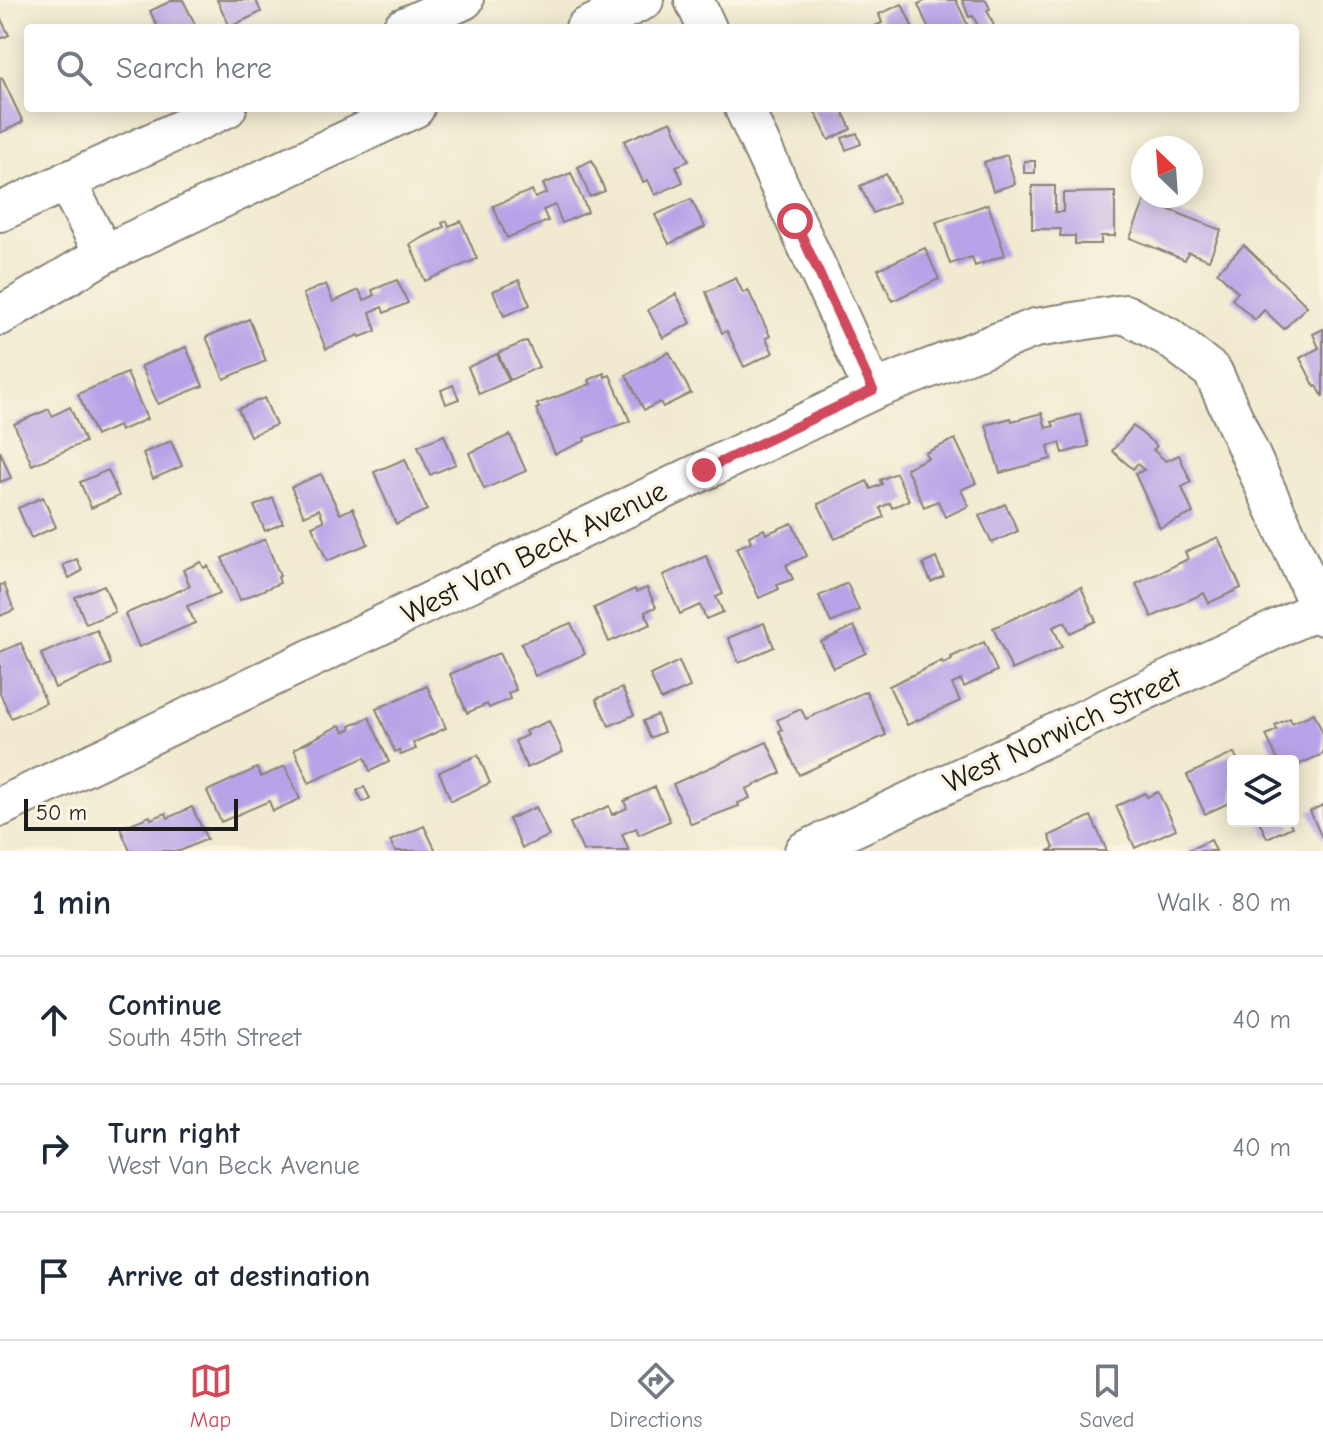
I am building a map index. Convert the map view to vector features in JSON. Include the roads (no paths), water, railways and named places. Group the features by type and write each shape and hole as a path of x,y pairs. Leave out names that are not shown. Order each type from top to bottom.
{"street":[{"path":"411,24 464,0"},
{"path":"593,24 644,0"},
{"path":"694,0 705,24"},
{"path":"0,212 218,112"},
{"path":"0,316 104,254 406,112"},
{"path":"746,112 873,390"},
{"path":"66,181 104,254"},
{"path":"0,290 104,254"},
{"name":"West Van Beck Avenue","path":"0,807 873,390 1035,328 1125,314 1168,337 1213,372 1321,612"},
{"name":"West Norwich Street","path":"804,851 1321,612"}]}
